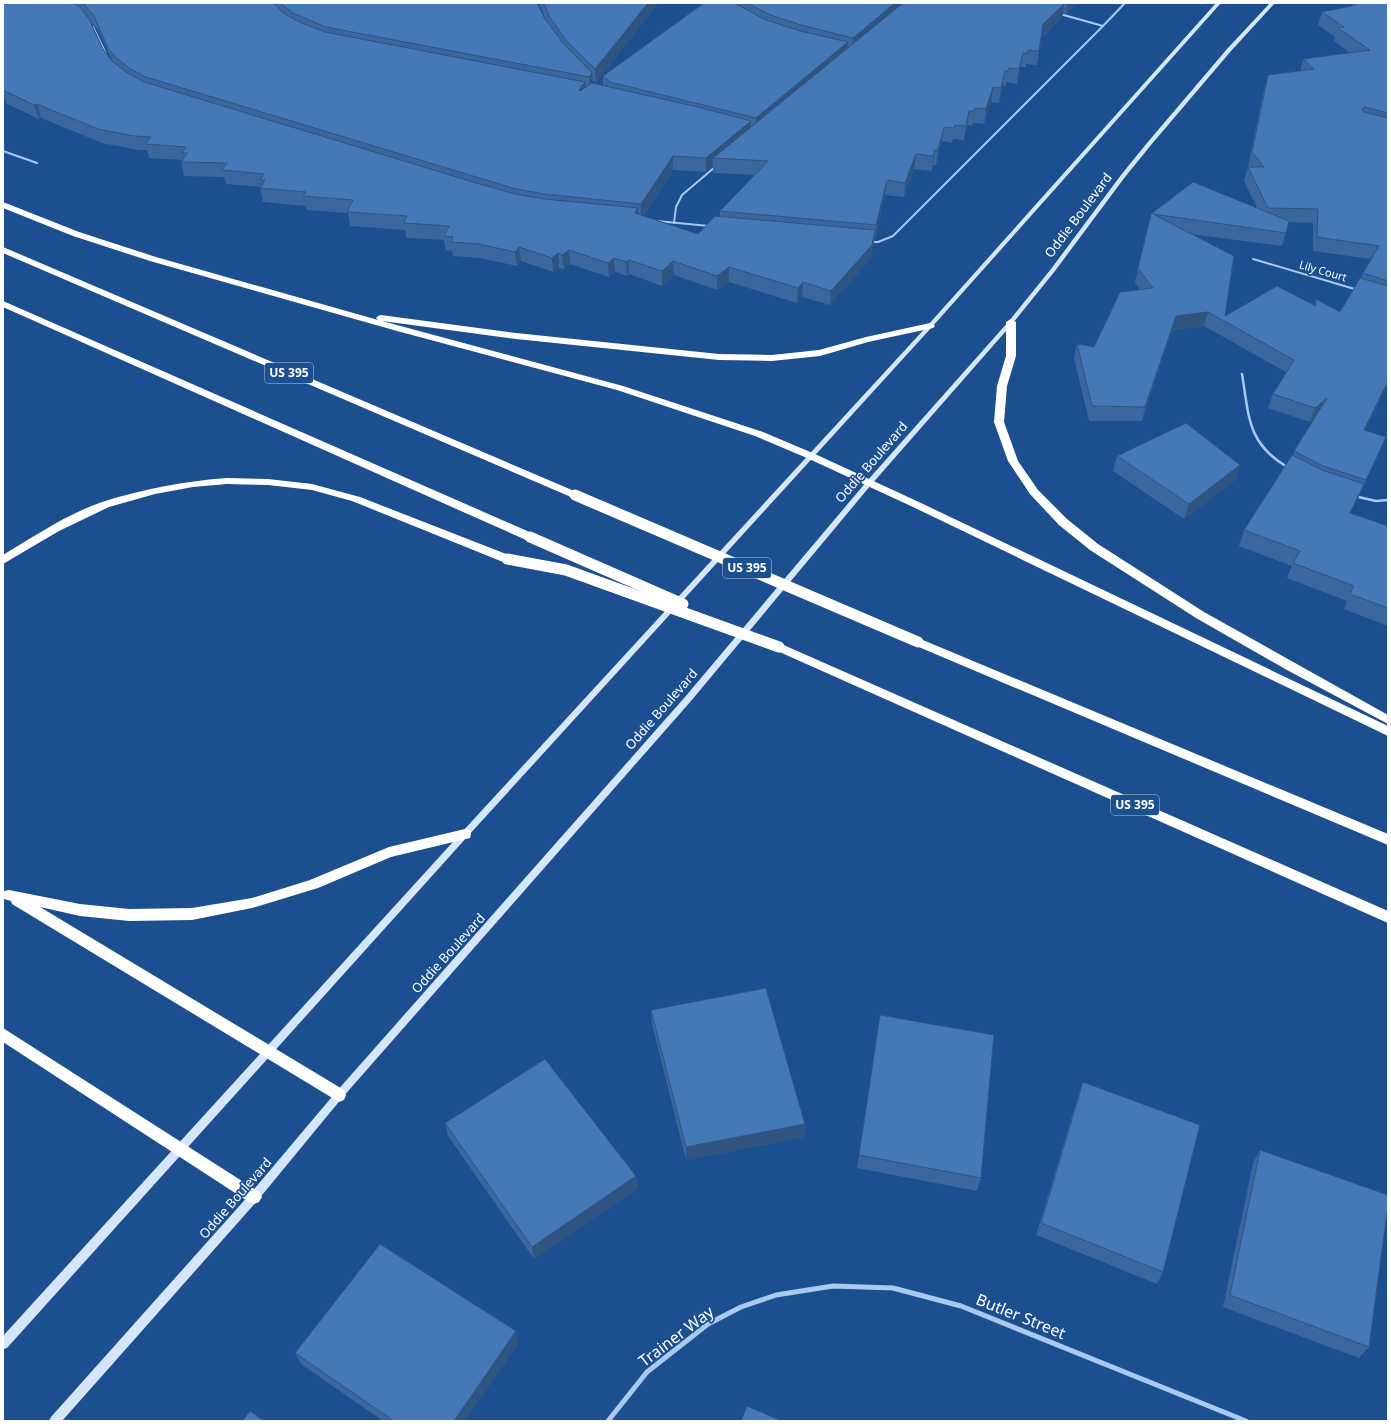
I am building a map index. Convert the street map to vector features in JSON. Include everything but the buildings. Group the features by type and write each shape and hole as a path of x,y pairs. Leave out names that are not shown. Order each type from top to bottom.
{"highway":[{"path":"3,205 76,234 153,259 620,388 719,420 811,456 1388,731"},
{"name":"US 395","path":"3,250 918,642 1388,840"},
{"name":"US 395","path":"3,304 1388,917"},
{"path":"348,314 516,336 719,358 772,358 820,353 866,340 930,326"},
{"path":"1011,322 1011,356 1002,386 999,422 1013,462 1034,492 1062,522 1094,547 1194,611 1291,667 1388,720"},
{"path":"3,560 55,528 105,506 155,491 193,484 227,481 268,482 312,487 356,499 507,559 566,570 779,647"},
{"path":"6,893 80,910 129,915 192,914 252,903 313,884 389,852 465,834"},
{"path":"6,893 339,1095"},
{"path":"3,1034 254,1197"}],"main road":[{"path":"3,1344 465,834 930,326 1219,3"},
{"name":"Oddie Boulevard","path":"55,1421 254,1197 339,1095 688,699 869,483 1011,322 1053,270 1123,176 1149,144 1229,50 1273,3"}],"street":[{"name":"Butler Street","path":"776,1295 833,1286 893,1288 960,1306 1246,1421"},
{"name":"Trainer Way","path":"608,1421 647,1372 708,1324 741,1307 776,1295"}],"lane":[{"path":"867,242 878,242 893,236 1125,3"},
{"path":"1059,14 1103,26"},
{"path":"89,21 110,62"},
{"path":"3,151 36,163"},
{"path":"674,223 676,206 686,192 721,163"},
{"path":"651,221 713,227"},
{"name":"Lily Court","path":"1253,259 1365,292"},
{"path":"1242,374 1253,428 1259,443 1269,454 1289,468"},
{"path":"1348,494 1376,501 1388,500"}]}
